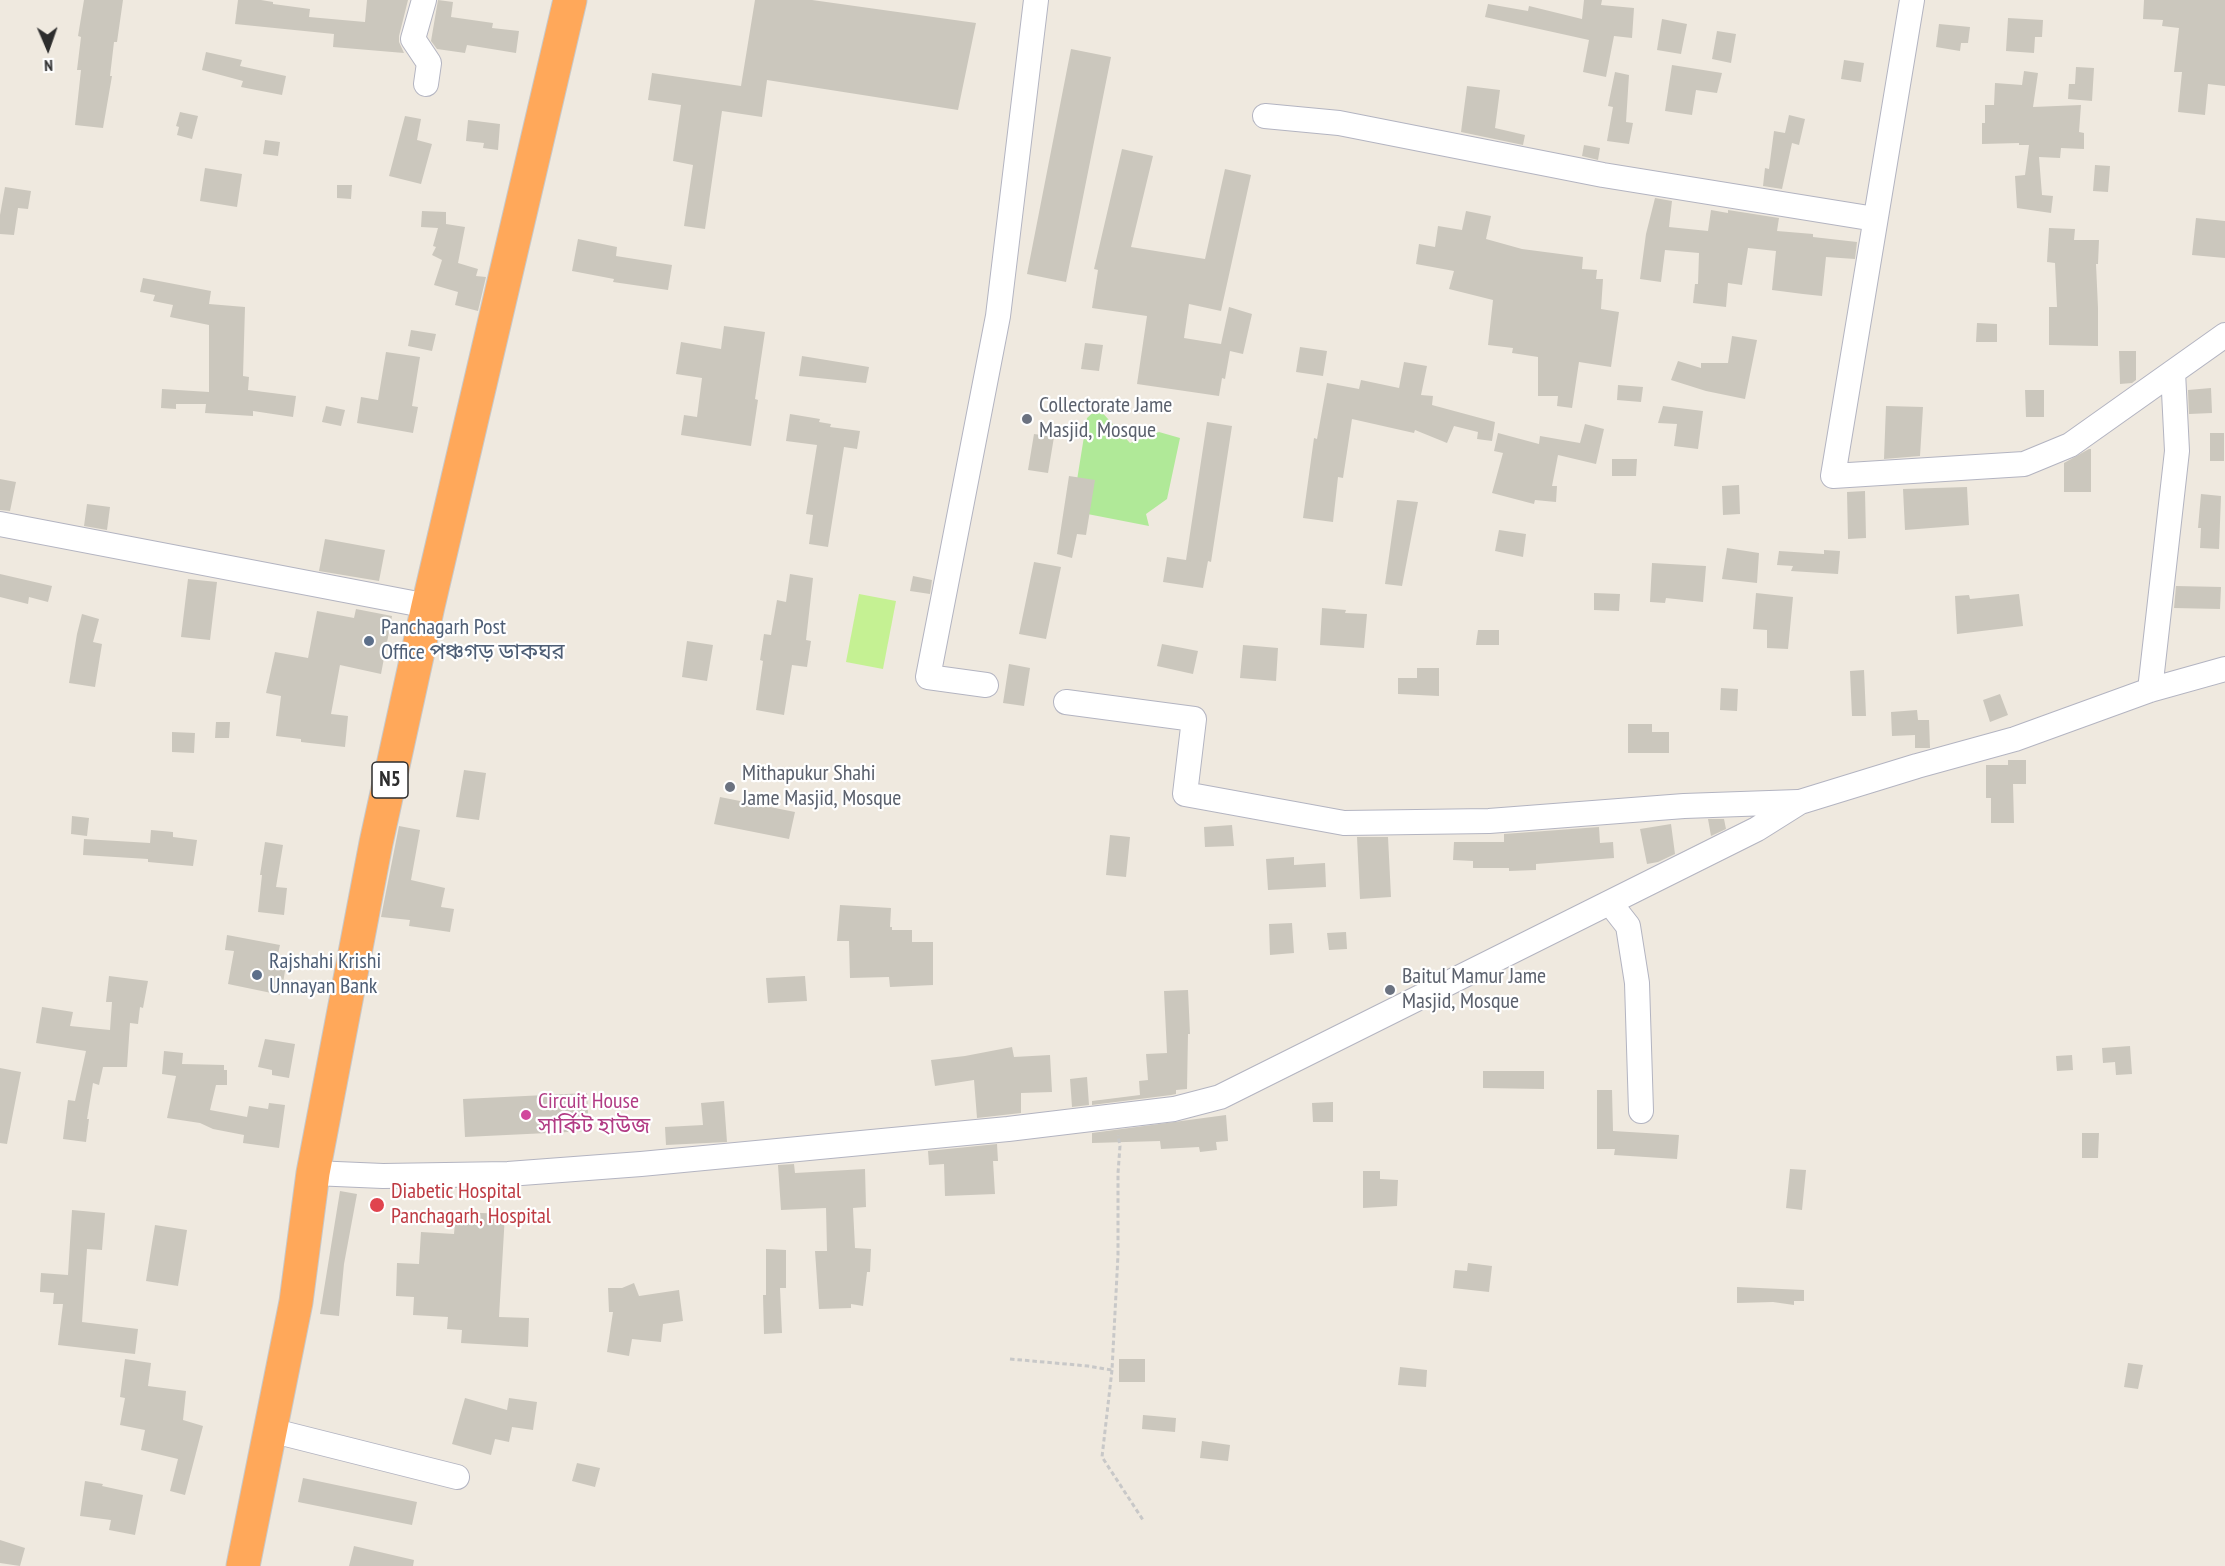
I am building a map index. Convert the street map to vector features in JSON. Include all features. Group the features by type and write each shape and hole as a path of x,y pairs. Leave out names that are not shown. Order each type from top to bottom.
{"highway":[{"name":"N5","path":"243,1566 296,1302 313,1173 376,843 428,606 570,0"}],"street":[{"path":"424,0 413,39 429,63 426,84"},
{"path":"986,685 928,677 998,316 1036,0"},
{"path":"1912,0 1833,476 2024,464 2070,445 2225,336"},
{"path":"1264,116 1339,123 1603,176 1875,219"},
{"path":"2150,690 2177,451 2173,372"},
{"path":"0,524 428,606"},
{"path":"313,1173 383,1176 508,1174 641,1164 1008,1129 1174,1109 1220,1097 1757,829 1800,802 2015,739 2150,690 2225,669"},
{"path":"1066,702 1194,718 1185,794 1344,823 1489,822 1684,806 1800,802"},
{"path":"1610,903 1628,926 1637,983 1641,1111"},
{"path":"270,1430 457,1477"}],"path":[{"path":"1115,1116 1120,1146 1118,1255 1112,1370 1102,1457 1143,1520"},
{"path":"1010,1359 1088,1365 1112,1370"}],"green space":[{"path":"1098,408 1130,443 1159,432 1180,438 1167,499 1146,514 1149,526 1072,511 1087,418"},
{"path":"859,594 896,601 883,669 846,662"}],"building":[{"path":"84,0 123,0 117,42 114,42 110,76 112,76 103,128 75,125 81,70 77,70 81,37 78,36"},
{"path":"238,0 261,0 310,9 309,17 365,22 367,0 408,0 399,36 404,53 333,47 334,34 235,24"},
{"path":"438,0 453,2 451,17 493,23 492,28 519,31 516,53 467,45 465,53 437,49 431,41"},
{"path":"755,0 812,0 976,23 958,110 767,80 762,117 722,111 705,229 684,226 693,165 673,161 681,105 648,100 652,73 741,86"},
{"path":"1584,0 1602,0 1601,5 1634,8 1632,38 1614,36 1606,77 1583,72 1589,40 1485,17 1488,4 1528,11 1529,6 1582,19"},
{"path":"2144,0 2225,0 2225,86 2208,84 2205,115 2178,112 2182,72 2174,72 2179,28 2162,26 2163,20 2143,19"},
{"path":"2008,18 2043,20 2042,37 2035,37 2034,53 2006,51"},
{"path":"1662,19 1687,24 1681,54 1657,50"},
{"path":"1939,24 1970,27 1968,43 1961,43 1960,51 1936,47"},
{"path":"1717,31 1736,34 1731,63 1712,59"},
{"path":"1071,49 1111,57 1066,282 1027,274"},
{"path":"206,52 242,60 240,66 286,76 282,95 241,87 243,81 202,70"},
{"path":"1844,60 1864,63 1861,82 1841,79"},
{"path":"1672,65 1722,73 1717,93 1696,90 1692,115 1665,111"},
{"path":"2076,67 2094,68 2092,101 2068,99 2069,84 2075,84"},
{"path":"2024,71 2038,73 2033,107 2081,105 2079,132 2084,133 2084,149 2061,148 2060,158 2039,157 2042,195 2053,196 2051,213 2017,208 2015,176 2025,175 2029,145 1982,144 1985,105 1994,105 1995,83 2022,85"},
{"path":"1615,72 1629,75 1626,122 1633,123 1629,144 1607,141 1613,107 1608,106"},
{"path":"1467,86 1500,90 1495,128 1525,135 1523,145 1461,132"},
{"path":"180,112 198,116 192,139 177,135 179,127 176,126"},
{"path":"1789,115 1805,119 1799,145 1792,143 1782,189 1763,186 1765,168 1769,169 1774,131 1785,133"},
{"path":"405,116 421,119 417,140 432,144 421,184 389,176"},
{"path":"468,120 500,124 498,150 483,148 484,143 466,141"},
{"path":"265,140 280,142 278,156 263,154"},
{"path":"1584,145 1600,148 1598,160 1582,156"},
{"path":"1122,149 1153,156 1131,247 1205,259 1225,169 1251,175 1221,311 1189,304 1184,338 1221,344 1229,307 1252,314 1243,354 1230,351 1219,396 1137,384 1147,316 1092,308 1098,270 1094,269"},
{"path":"2095,165 2110,166 2108,192 2093,191"},
{"path":"205,168 242,174 237,207 200,201"},
{"path":"337,185 352,185 351,199 337,198"},
{"path":"5,187 31,191 28,209 18,208 14,235 0,234 0,215"},
{"path":"1655,198 1672,201 1669,227 1708,231 1711,210 1728,213 1728,210 1779,218 1777,231 1813,234 1813,237 1857,242 1855,259 1826,257 1822,296 1772,290 1776,251 1748,248 1742,285 1728,283 1726,307 1693,303 1695,284 1698,284 1699,253 1665,250 1661,282 1640,279 1646,234"},
{"path":"422,211 446,212 446,224 465,227 458,263 478,269 476,276 486,277 478,311 455,305 458,292 434,285 442,260 432,255 436,247 433,246 438,228 421,227"},
{"path":"1466,211 1491,216 1486,239 1522,249 1583,257 1582,269 1597,270 1596,279 1603,279 1601,309 1619,312 1611,367 1579,362 1572,408 1557,406 1558,396 1538,396 1538,357 1512,353 1513,348 1488,345 1493,300 1449,289 1454,271 1416,264 1419,244 1435,247 1438,226 1462,230"},
{"path":"2196,218 2225,221 2225,258 2192,255"},
{"path":"2049,228 2075,229 2074,240 2099,240 2098,264 2096,264 2098,346 2049,345 2049,307 2057,307 2055,263 2047,262"},
{"path":"578,239 617,247 616,256 672,265 668,290 613,282 614,279 572,271"},
{"path":"143,278 211,291 209,304 245,307 243,376 249,377 248,390 296,396 293,417 253,411 253,416 205,413 206,404 176,404 176,409 161,408 162,389 209,392 209,325 170,317 173,305 153,301 155,295 140,292"},
{"path":"1977,323 1997,324 1997,342 1976,342"},
{"path":"724,326 765,332 751,446 681,435 684,415 697,417 702,378 676,374 681,342 721,349"},
{"path":"411,330 436,334 432,351 408,346"},
{"path":"1732,336 1757,340 1745,399 1706,391 1671,380 1678,361 1701,368 1701,363 1728,363"},
{"path":"1085,343 1103,345 1099,371 1081,369"},
{"path":"1300,347 1327,351 1323,376 1296,372"},
{"path":"2119,351 2136,351 2136,380 2132,383 2120,384"},
{"path":"386,352 420,357 412,406 418,407 413,433 357,423 361,397 378,400"},
{"path":"802,356 869,367 866,383 799,376"},
{"path":"1404,362 1427,366 1421,395 1433,396 1432,405 1495,422 1492,441 1477,439 1478,432 1454,426 1447,443 1415,430 1414,433 1352,419 1343,478 1338,477 1333,522 1303,518 1314,438 1317,439 1327,383 1359,389 1361,380 1399,388"},
{"path":"1618,385 1643,387 1641,402 1617,400"},
{"path":"2211,388 2212,413 2189,414 2188,390"},
{"path":"2025,390 2044,390 2044,417 2026,417"},
{"path":"326,406 345,410 341,426 322,422"},
{"path":"1663,406 1703,411 1698,449 1674,446 1677,424 1658,423"},
{"path":"1886,406 1923,407 1920,456 1884,459"},
{"path":"790,414 820,419 819,422 831,424 830,427 860,431 857,449 844,447 828,547 809,544 813,515 806,514 817,445 786,441"},
{"path":"1207,422 1232,426 1211,562 1208,561 1203,588 1163,582 1167,557 1186,560"},
{"path":"1585,424 1604,429 1596,464 1558,455 1552,486 1557,486 1556,502 1535,500 1534,504 1492,493 1503,453 1494,451 1498,433 1539,444 1540,436 1580,443"},
{"path":"2210,433 2224,433 2224,461 2210,461"},
{"path":"1034,434 1054,437 1048,473 1028,470"},
{"path":"2091,449 2091,492 2064,492 2064,463"},
{"path":"1612,459 1637,459 1636,476 1612,476"},
{"path":"1069,476 1095,480 1086,535 1077,534 1072,558 1057,554"},
{"path":"0,479 16,482 10,511 0,510"},
{"path":"1739,485 1740,514 1723,515 1722,486"},
{"path":"1967,487 1969,525 1905,530 1903,489"},
{"path":"1865,491 1866,538 1848,539 1847,492"},
{"path":"2201,494 2221,496 2219,549 2200,548 2201,528 2198,528"},
{"path":"1397,500 1418,502 1402,586 1385,584"},
{"path":"87,504 110,507 107,530 84,526"},
{"path":"1499,530 1526,534 1523,557 1495,551"},
{"path":"325,539 385,550 379,581 319,571"},
{"path":"1727,548 1759,553 1757,583 1722,579"},
{"path":"1824,550 1840,551 1838,574 1791,571 1793,566 1777,565 1779,551 1824,554"},
{"path":"1034,562 1061,567 1046,639 1019,634"},
{"path":"1652,563 1706,566 1703,602 1666,598 1665,603 1650,602"},
{"path":"0,574 52,586 48,602 29,597 28,604 0,597"},
{"path":"790,574 813,578 806,640 811,641 807,667 792,665 784,715 756,710 763,661 760,660 764,634 771,635 777,600 786,602"},
{"path":"913,576 932,580 930,594 910,591"},
{"path":"188,579 217,582 210,640 181,637"},
{"path":"2176,586 2221,587 2220,609 2174,608"},
{"path":"1594,593 1620,594 1619,611 1594,610"},
{"path":"1756,593 1793,597 1788,649 1767,648 1767,630 1753,629"},
{"path":"2019,594 2023,626 1957,634 1955,596 1969,595 1970,599"},
{"path":"1322,608 1346,610 1345,613 1367,614 1364,648 1320,645"},
{"path":"356,609 392,616 381,674 340,665 331,714 348,716 345,747 301,742 301,739 276,736 281,696 266,693 275,652 308,658 317,611 354,618"},
{"path":"82,614 99,619 93,642 102,644 95,687 69,683"},
{"path":"1478,630 1499,630 1499,645 1476,645"},
{"path":"687,641 713,645 707,681 682,677"},
{"path":"1162,644 1198,651 1193,674 1157,666"},
{"path":"1243,645 1278,648 1276,681 1240,678"},
{"path":"1009,664 1030,668 1024,706 1003,703"},
{"path":"1417,668 1439,668 1439,696 1398,694 1398,678 1417,678"},
{"path":"1864,670 1866,716 1852,716 1850,671"},
{"path":"1721,688 1738,689 1737,711 1720,710"},
{"path":"2000,694 2008,715 1990,722 1983,700"},
{"path":"1917,710 1918,720 1929,720 1930,748 1915,748 1915,735 1892,736 1891,712"},
{"path":"216,722 230,722 229,738 215,738"},
{"path":"1628,724 1652,724 1652,732 1669,732 1669,753 1628,753"},
{"path":"172,732 195,733 194,753 172,752"},
{"path":"2008,760 2026,760 2026,784 2013,784 2014,823 1991,823 1991,798 1986,798 1986,765 2008,765"},
{"path":"464,770 486,773 479,820 456,817"},
{"path":"720,797 795,812 789,839 714,824"},
{"path":"72,816 89,818 87,836 71,834"},
{"path":"1708,819 1724,819 1726,829 1711,836"},
{"path":"1671,824 1675,854 1658,862 1647,864 1640,829"},
{"path":"1232,825 1234,846 1205,847 1204,827"},
{"path":"399,826 420,830 411,880 445,888 441,907 454,909 450,932 409,926 410,920 381,917"},
{"path":"1599,827 1600,843 1613,842 1614,858 1536,864 1536,870 1509,871 1509,868 1473,868 1473,861 1453,860 1454,842 1504,842 1504,834"},
{"path":"151,830 173,832 173,837 197,840 193,866 148,862 148,859 83,855 84,839 150,843"},
{"path":"1110,835 1130,837 1126,877 1106,875"},
{"path":"1357,837 1388,837 1391,897 1360,899"},
{"path":"265,842 283,845 276,887 287,888 284,915 258,912"},
{"path":"1294,857 1294,865 1325,863 1326,887 1268,890 1266,859"},
{"path":"840,905 891,908 890,927 892,930 912,930 912,942 933,942 933,985 890,987 889,977 850,978 849,941 837,941"},
{"path":"1292,923 1294,953 1270,955 1269,924"},
{"path":"1346,932 1347,949 1329,950 1327,933"},
{"name":"Rajshahi Krishi Unnayan Bank","path":"227,935 280,945 276,963 286,965 281,995 228,984 234,951 225,950"},
{"path":"109,976 148,981 143,1008 140,1007 138,1024 130,1023 127,1067 103,1067 99,1085 93,1083 86,1142 63,1139 68,1100 75,1101 86,1051 36,1043 42,1007 73,1012 70,1026 110,1030 112,1002 106,1002"},
{"path":"805,976 807,1001 768,1003 766,978"},
{"path":"1188,990 1190,1034 1188,1034 1187,1089 1176,1090 1176,1094 1171,1095 1092,1105 1092,1101 1140,1095 1139,1081 1148,1080 1146,1054 1167,1053 1164,991"},
{"path":"265,1039 295,1044 289,1078 272,1075 272,1070 258,1067"},
{"path":"2130,1046 2132,1074 2116,1075 2115,1062 2103,1063 2102,1048"},
{"path":"1012,1047 1014,1057 1050,1055 1052,1092 1021,1093 1021,1113 977,1118 974,1080 935,1086 931,1060"},
{"path":"164,1051 183,1053 182,1064 224,1065 224,1070 227,1070 227,1085 216,1085 210,1110 247,1117 249,1106 268,1109 269,1103 285,1105 279,1148 243,1143 244,1135 213,1129 200,1123 167,1118 176,1076 162,1074"},
{"path":"2072,1055 2073,1070 2057,1071 2056,1056"},
{"path":"0,1068 21,1072 7,1144 0,1143"},
{"path":"1483,1071 1544,1071 1544,1089 1483,1088"},
{"path":"1087,1077 1089,1105 1072,1107 1070,1079"},
{"path":"1597,1090 1612,1090 1613,1131 1679,1135 1677,1159 1614,1155 1615,1149 1597,1149"},
{"name":"Circuit House সার্কিট হাউজ","path":"587,1093 589,1131 465,1137 463,1099"},
{"path":"724,1101 727,1142 666,1145 665,1127 703,1125 701,1103"},
{"path":"1333,1102 1333,1122 1313,1122 1312,1103"},
{"path":"1226,1115 1228,1141 1216,1142 1217,1150 1200,1152 1199,1147 1161,1149 1160,1141 1092,1143 1092,1133"},
{"path":"2082,1133 2099,1133 2098,1158 2082,1158"},
{"path":"997,1144 998,1161 993,1161 995,1194 945,1196 944,1164 929,1165 928,1151"},
{"path":"794,1164 795,1173 865,1169 866,1207 853,1208 855,1248 871,1249 870,1272 867,1272 863,1306 851,1304 851,1308 819,1309 815,1251 827,1251 826,1208 781,1210 778,1165"},
{"path":"1790,1169 1806,1170 1802,1210 1786,1208"},
{"path":"1363,1171 1380,1171 1380,1179 1398,1180 1397,1206 1363,1208"},
{"path":"340,1191 357,1194 344,1264 339,1316 320,1314"},
{"path":"72,1210 105,1213 102,1250 87,1249 82,1322 138,1329 135,1354 58,1345 63,1304 53,1304 54,1293 40,1292 41,1273 68,1275"},
{"path":"459,1212 505,1214 499,1317 529,1318 528,1347 461,1343 462,1330 447,1329 448,1317 413,1315 414,1297 396,1296 397,1263 419,1264 421,1232 454,1234"},
{"path":"155,1225 187,1230 178,1286 146,1281"},
{"path":"766,1249 786,1250 786,1288 780,1288 782,1333 764,1334 763,1295 766,1295"},
{"path":"1468,1263 1492,1266 1489,1292 1453,1288 1455,1270 1467,1271"},
{"path":"634,1283 639,1296 679,1290 683,1321 663,1324 661,1342 632,1339 629,1356 607,1352 613,1312 609,1312 608,1288 622,1288"},
{"path":"1737,1287 1804,1290 1804,1301 1794,1301 1794,1305 1773,1302 1737,1303"},
{"path":"125,1359 151,1363 148,1386 186,1391 183,1420 203,1426 185,1495 170,1491 178,1459 141,1450 145,1430 120,1425 125,1398 120,1397"},
{"path":"1119,1359 1145,1359 1145,1382 1119,1382"},
{"path":"2128,1363 2143,1365 2138,1389 2124,1387"},
{"path":"1400,1367 1427,1370 1426,1387 1398,1385"},
{"path":"465,1398 507,1410 509,1398 537,1402 533,1430 512,1427 509,1442 495,1439 491,1455 452,1444"},
{"path":"1143,1415 1176,1418 1175,1432 1142,1429"},
{"path":"1202,1441 1230,1445 1228,1461 1200,1458"},
{"path":"577,1463 600,1468 595,1487 572,1481"},
{"path":"303,1478 417,1502 412,1525 298,1502"},
{"path":"85,1481 143,1495 135,1535 109,1530 111,1520 80,1516"},
{"path":"0,1540 25,1548 20,1566 0,1563"},
{"path":"354,1546 414,1560 413,1566 349,1566"}],"place":[{"name":"Collectorate Jame Masjid, Mosque","path":"1027,419"},
{"name":"Panchagarh Post Office পঞ্চগড় ডাকঘর","path":"369,641"},
{"name":"Mithapukur Shahi Jame Masjid, Mosque","path":"730,787"},
{"name":"Rajshahi Krishi Unnayan Bank","path":"257,975"},
{"name":"Baitul Mamur Jame Masjid, Mosque","path":"1390,990"},
{"name":"Circuit House সার্কিট হাউজ","path":"526,1115"},
{"name":"Diabetic Hospital Panchagarh, Hospital","path":"377,1205"}]}
